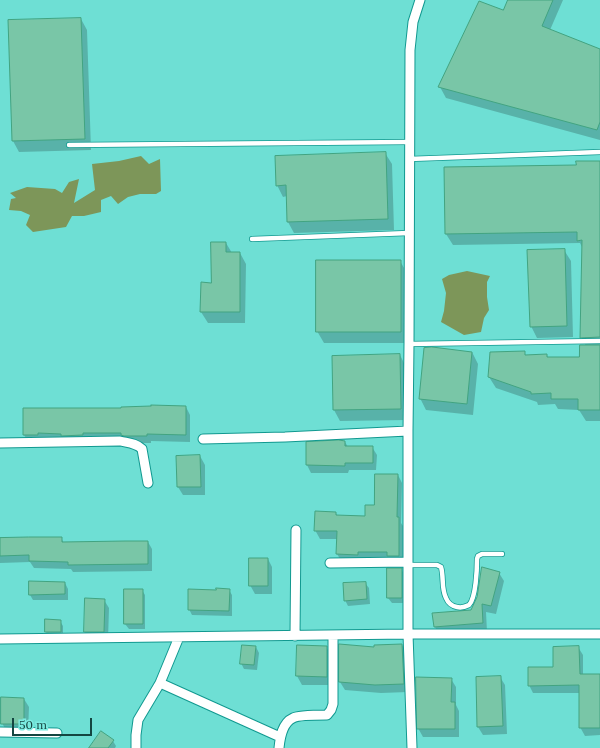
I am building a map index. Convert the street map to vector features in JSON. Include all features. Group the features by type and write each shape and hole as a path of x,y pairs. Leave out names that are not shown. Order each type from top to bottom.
{"street":[{"path":"412,748 408,634 410,50 413,22 420,0"},
{"path":"203,439 408,431"},
{"path":"0,444 120,441 134,444 142,449 148,483"},
{"path":"295,636 296,530"},
{"path":"330,563 408,564"},
{"path":"0,639 408,634 600,634"},
{"path":"279,748 280,737 289,720 294,717 327,715 331,710 333,704 333,635"},
{"path":"136,748 138,720 160,683 179,637"},
{"path":"160,683 280,737"},
{"path":"0,732 57,733"}],"lane":[{"path":"69,145 410,142"},
{"path":"409,159 600,152"},
{"path":"252,239 409,233"},
{"path":"409,344 600,341"},
{"path":"408,564 437,565 441,567 443,590 446,598 449,603 455,607 462,607 469,604 475,589 478,556 482,554 502,554"}],"shaded area":[{"path":"141,156 149,164 160,159 161,191 156,194 140,194 128,197 118,204 111,196 101,200 101,212 84,216 72,216 66,227 33,232 26,225 30,215 21,211 9,210 11,199 16,198 10,193 27,187 55,189 62,193 69,182 79,179 74,203 95,190 92,164 119,161"},
{"path":"467,271 490,276 487,282 489,310 484,318 481,332 464,335 441,322 446,293 442,279 449,275"}],"building":[{"path":"508,0 553,0 542,26 600,49 600,122 597,130 438,87 479,1 503,10"},
{"path":"81,18 85,139 12,141 8,20"},
{"path":"386,152 388,219 287,222 286,185 276,186 275,156"},
{"path":"576,161 600,161 600,337 580,338 582,240 577,241 577,232 445,234 444,167 576,165"},
{"path":"211,242 226,242 226,252 240,252 240,312 200,312 201,282 211,283"},
{"path":"565,249 567,326 530,327 527,250"},
{"path":"316,260 401,260 401,332 316,332"},
{"path":"580,345 600,345 600,410 578,410 578,399 551,399 551,393 531,394 531,392 488,377 490,352 525,351 525,355 547,354 547,357 579,357"},
{"path":"432,347 472,352 467,404 419,399 424,348"},
{"path":"400,354 401,409 333,410 332,356"},
{"path":"151,405 186,406 186,435 147,434 147,436 124,436 121,435 121,433 83,433 83,435 61,436 61,434 38,433 38,435 23,435 23,408 121,408"},
{"path":"345,441 345,446 373,446 373,463 345,463 345,466 306,465 306,442"},
{"path":"200,455 201,487 177,487 176,456"},
{"path":"375,474 398,474 397,517 399,517 399,556 387,556 387,552 358,552 358,555 336,554 337,531 314,531 315,511 336,512 336,515 365,516 365,505 374,505"},
{"path":"62,537 62,542 148,541 148,564 68,565 68,562 29,561 29,555 0,556 0,538"},
{"path":"249,558 268,558 268,586 249,586"},
{"path":"482,567 500,572 491,606 482,604 483,623 434,627 432,613 471,610 477,597"},
{"path":"387,568 402,568 402,598 387,598"},
{"path":"29,581 65,582 65,594 29,595"},
{"path":"366,582 367,599 344,601 343,583"},
{"path":"216,588 230,589 229,611 188,610 188,589 216,590"},
{"path":"124,589 143,589 143,624 124,624"},
{"path":"85,598 105,599 104,632 84,632"},
{"path":"45,619 61,620 61,632 45,632"},
{"path":"339,644 374,647 374,645 402,644 404,684 375,685 339,682"},
{"path":"242,645 256,646 254,665 240,664"},
{"path":"297,645 327,646 327,677 296,676"},
{"path":"579,646 580,674 600,674 600,728 579,728 579,685 528,686 528,667 553,667 553,647"},
{"path":"501,676 503,726 477,727 476,677"},
{"path":"416,677 452,678 451,702 455,702 455,729 417,729"},
{"path":"1,697 24,698 24,724 1,724"},
{"path":"101,731 114,740 108,748 89,748"}]}
